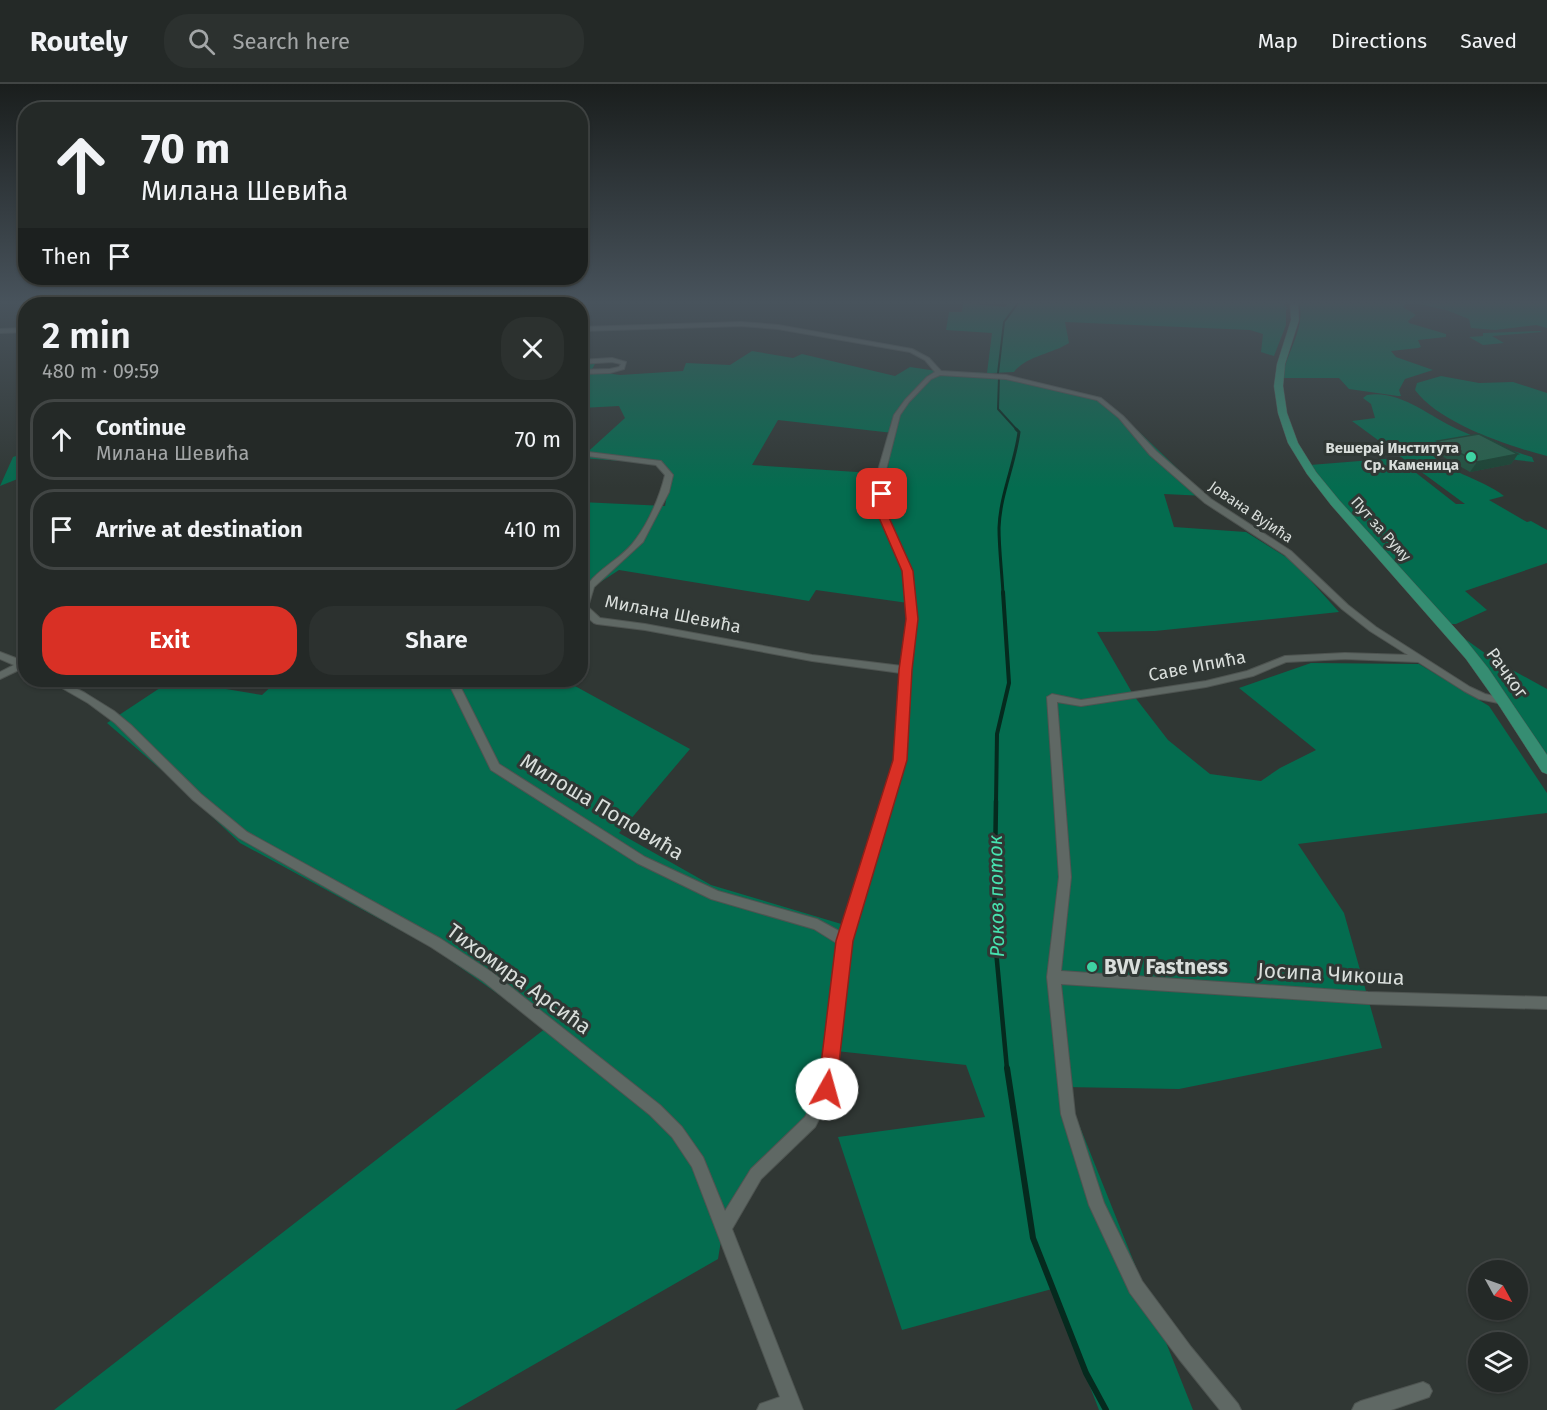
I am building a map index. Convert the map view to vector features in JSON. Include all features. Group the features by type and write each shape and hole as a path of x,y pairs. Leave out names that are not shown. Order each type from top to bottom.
{"main road":[{"name":"Пут за Руму","path":"1282,365 1278,379 1279,400 1290,435 1327,492 1452,634"},
{"name":"Рачког","path":"1452,634 1503,701 1547,768"}],"street":[{"path":"588,372 610,371 622,368 623,365"},
{"path":"723,1229 756,1174 810,1122 827,1089 844,941 900,760 912,619 908,571 882,513 881,474 897,415 922,386 939,373 933,365"},
{"name":"Јована Вујића","path":"939,373 1006,377 1099,399 1121,417 1153,453 1208,501 1288,553 1345,607 1373,629 1467,689 1483,697 1503,701"},
{"name":"Милана Шевића","path":"588,454 658,463 669,475 665,492 639,542 590,586 588,592"},
{"name":"Милана Шевића","path":"588,613 597,621 645,627 812,658 906,670"},
{"path":"0,654 18,662"},
{"name":"Саве Ипића","path":"1054,977 1065,877 1052,697 1081,703 1206,684 1250,674 1285,659 1345,656 1420,659"},
{"path":"0,676 18,668"},
{"name":"Тихомира Арсића","path":"66,687 80,694 125,727 214,815 243,835 436,943 488,977 655,1110 677,1132 698,1162 793,1407"},
{"name":"Милоша Поповића","path":"456,687 495,767 641,860 715,896 817,925 844,941"},
{"path":"1054,977 1068,1114 1097,1205 1136,1287 1185,1353 1232,1410"},
{"name":"Јосипа Чикоша","path":"1054,977 1368,999 1547,1003"},
{"path":"1361,1410 1423,1391"},
{"path":"766,1410 793,1407"}],"green space":[{"path":"588,365 594,365 591,371 620,375 683,371 685,365 848,365 895,376 910,367 937,371 987,373 988,365 1022,365 1014,372 991,373 1060,388 1100,400 1132,425 1206,496 1164,494 1174,527 1246,532 1294,562 1339,612 1155,631 1097,632 1134,696 1168,740 1210,774 1261,781 1280,768 1316,750 1239,688 1311,663 1419,664 1489,706 1547,793 1547,813 1298,844 1344,913 1382,1048 1179,1089 1064,1087 1193,1410 1099,1410 1052,1289 902,1330 838,1137 985,1117 966,1065 836,1051 822,1117 725,1216 718,1259 455,1410 54,1410 546,1028 433,948 240,843 172,779 107,723 161,687 214,687 262,695 271,687 577,687 690,749 619,833 711,885 848,926 903,764 915,604 816,590 809,601 619,570 596,585 588,579 588,502 665,506 671,472 663,464 588,459 588,452 625,418 619,406 588,408","holes":["778,420 893,433 887,474 752,465"]},
{"path":"1286,365 1418,365 1433,370 1405,379 1399,390 1401,396 1349,389 1339,378 1282,378"},
{"path":"1441,376 1479,383 1513,382 1547,393 1547,456 1475,432 1440,413 1415,390 1417,383"},
{"path":"1379,394 1403,400 1466,433 1532,457 1534,462 1516,460 1456,441 1425,447 1442,463 1504,496 1489,500 1527,522 1531,521 1547,530 1547,563 1465,591 1487,610 1456,624 1448,624 1349,514 1310,465 1397,458 1456,504 1465,504 1352,421 1375,418 1371,404 1363,398 1367,395"},
{"path":"18,455 18,479 0,486 13,457"},
{"path":"1454,631 1496,661 1547,689 1547,761"}],"building":[{"path":"1479,434 1518,454 1477,462 1437,441"}],"waterway":[{"name":"Роков поток","path":"998,373 999,365"},
{"name":"Роков поток","path":"999,377 998,409 1018,431"},
{"name":"Роков поток","path":"1003,594 999,544 1000,516 1018,431"},
{"name":"Роков поток","path":"996,803 997,734 1009,683 1003,592"},
{"name":"Роков поток","path":"996,801 994,929 1007,1069"},
{"name":"Роков поток","path":"1007,1068 1033,1238 1086,1373 1106,1410"}],"place":[{"name":"Вешерај Института Ср. Каменица","path":"1471,457"},
{"name":"BVV Fastness","path":"1092,967"}],"route":[{"path":"827,1089 844,941 900,760 912,619 908,571 882,513 882,494"}]}
